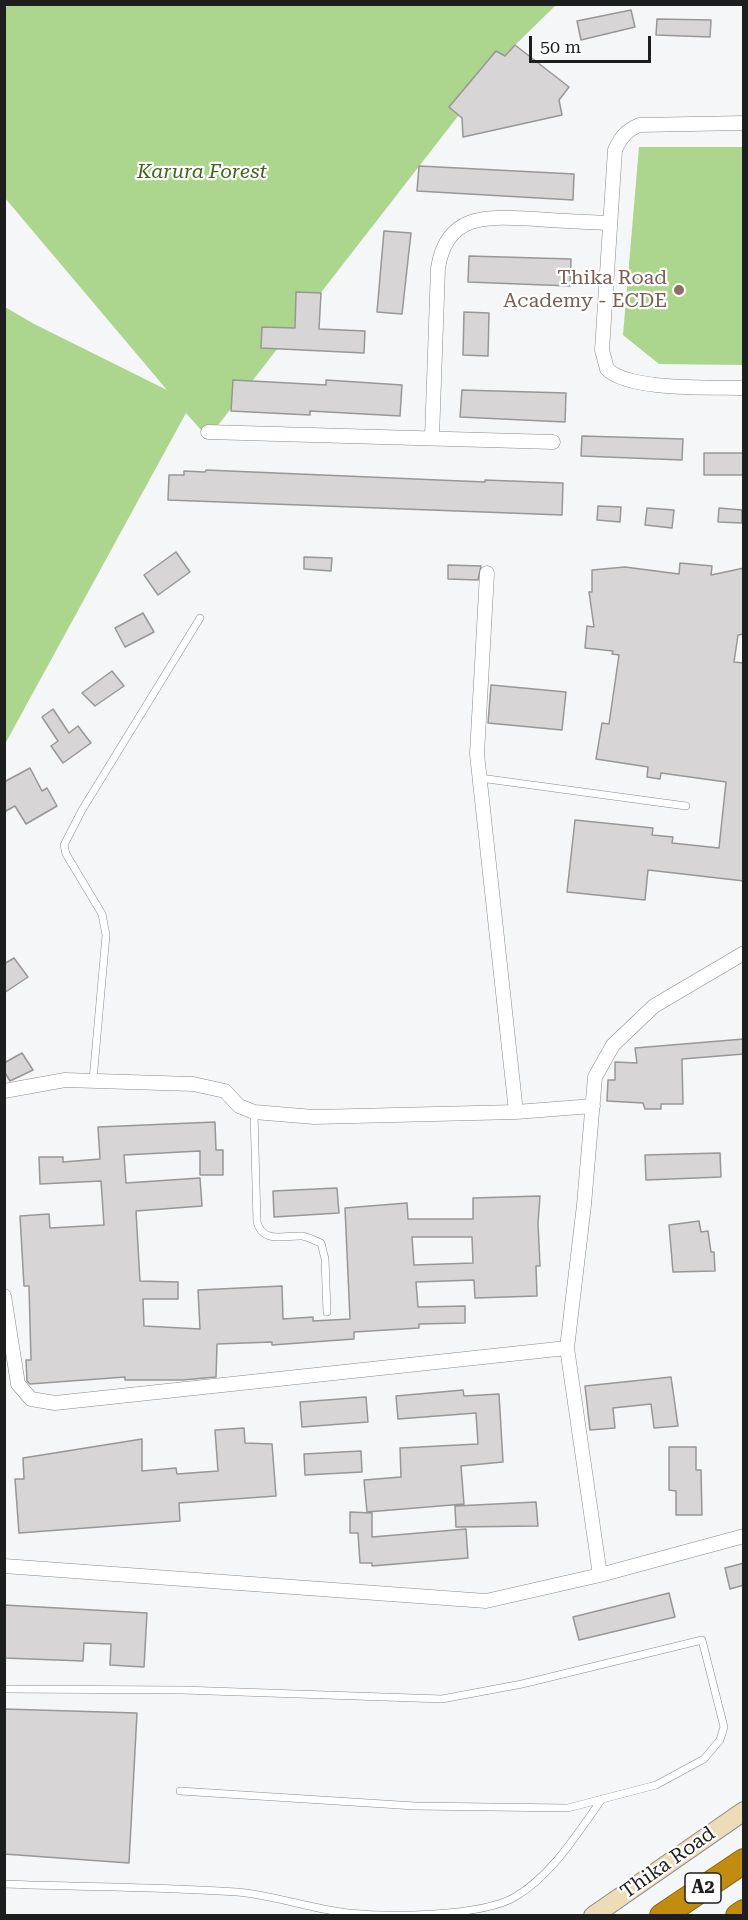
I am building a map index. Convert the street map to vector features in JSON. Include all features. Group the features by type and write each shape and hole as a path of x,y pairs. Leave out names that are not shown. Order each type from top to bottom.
{"highway":[{"name":"Thika Road","path":"662,1916 744,1861"},
{"name":"A2","path":"738,1916 744,1912"}],"main road":[{"name":"Thika Road","path":"593,1916 744,1811"}],"street":[{"path":"744,123 661,122 639,125 627,130 615,150 602,350 607,369 626,379 665,386 744,388"},
{"path":"432,437 438,268 440,253 447,238 458,228 483,218 610,223"},
{"path":"208,432 553,441"},
{"path":"487,573 477,754 516,1112"},
{"path":"600,1575 567,1348 596,1077 613,1045 654,1006 744,953"},
{"path":"4,1091 65,1080 193,1084 228,1093 239,1106 254,1112 314,1117 516,1112 593,1106"},
{"path":"4,1296 18,1384 31,1399 55,1403 567,1348"},
{"path":"4,1566 486,1601 600,1575 744,1536"}],"lane":[{"path":"93,1080 106,935 102,914 66,854 64,845 82,810 200,618"},
{"path":"480,778 686,806"},
{"path":"254,1112 259,1232 267,1237 305,1236 321,1243 325,1259 327,1312"},
{"path":"4,1689 182,1690 441,1699 522,1684 702,1640 724,1727 720,1740 704,1759 656,1785 568,1808 415,1806 180,1791"},
{"path":"4,1884 238,1892 349,1913 408,1914 460,1911 494,1905 514,1898 536,1881 567,1849 602,1799"}],"green space":[{"name":"Karura Forest","path":"5,5 556,5 507,53 208,438 186,413 5,744 5,307 34,324 167,390 5,198"},
{"path":"639,147 743,147 743,365 659,364 623,335"}],"building":[{"path":"631,10 635,27 581,40 577,21"},
{"path":"657,19 711,20 710,37 656,35"},
{"path":"515,45 569,87 559,100 562,115 463,137 462,118 449,107 496,51 505,56"},
{"path":"419,166 574,174 573,200 417,191"},
{"path":"384,231 411,233 402,314 377,312"},
{"path":"469,256 571,259 570,286 468,282"},
{"path":"296,292 321,293 319,329 365,331 364,353 261,348 262,327 295,328"},
{"path":"464,312 489,313 488,356 463,355"},
{"path":"233,380 326,385 326,380 402,385 400,416 310,411 310,415 231,411"},
{"path":"462,390 566,393 565,422 460,417"},
{"path":"582,436 683,439 682,460 581,456"},
{"path":"704,453 744,453 744,475 704,475"},
{"path":"206,470 485,482 485,480 563,483 562,515 168,500 169,475 184,475 184,471 205,472"},
{"path":"598,506 621,507 620,522 597,520"},
{"path":"647,508 674,510 672,528 645,525"},
{"path":"719,508 742,510 742,523 718,522"},
{"path":"176,552 190,572 158,595 144,575"},
{"path":"304,557 332,558 331,571 304,569"},
{"path":"680,563 712,566 711,575 744,568 744,634 738,635 734,662 744,663 744,881 648,870 645,900 567,892 575,820 653,828 652,835 673,837 672,843 719,848 726,782 661,773 660,779 647,777 648,767 596,759 602,723 609,724 619,655 612,654 613,651 585,648 587,626 594,627 589,592 592,592 592,570 625,567 679,574"},
{"path":"448,565 481,566 478,580 448,579"},
{"path":"143,613 154,632 125,647 115,628"},
{"path":"112,671 124,686 95,706 82,693"},
{"path":"491,685 566,692 562,730 488,723"},
{"path":"53,709 69,733 78,726 91,743 63,763 51,746 58,741 42,717"},
{"path":"30,768 42,791 47,788 57,806 26,824 15,806 4,812 4,782"},
{"path":"14,958 28,977 4,993 4,964"},
{"path":"744,1039 744,1054 682,1059 683,1104 661,1104 661,1109 645,1109 643,1103 607,1101 608,1080 615,1080 615,1062 637,1063 635,1048"},
{"path":"22,1053 33,1070 10,1081 4,1071 4,1063"},
{"path":"215,1122 216,1150 223,1150 223,1175 200,1175 200,1151 124,1155 126,1183 200,1178 202,1206 136,1211 140,1281 178,1282 178,1299 143,1299 144,1326 200,1329 198,1290 282,1286 283,1319 313,1317 313,1321 350,1319 345,1208 407,1203 408,1219 473,1219 473,1198 540,1196 538,1223 540,1266 536,1266 537,1296 475,1298 474,1280 416,1282 418,1307 465,1306 465,1323 419,1324 419,1328 354,1332 354,1339 272,1345 272,1342 217,1344 216,1377 182,1380 125,1380 125,1377 30,1384 27,1381 26,1360 31,1360 29,1286 24,1286 20,1216 49,1214 50,1228 104,1225 101,1181 40,1184 39,1157 63,1157 63,1162 100,1159 98,1127","holes":["412,1237 472,1237 473,1263 414,1265"]},
{"path":"720,1153 721,1177 646,1180 645,1155"},
{"path":"337,1188 339,1213 274,1217 273,1191"},
{"path":"699,1221 701,1232 708,1231 711,1252 714,1252 715,1271 673,1272 669,1225"},
{"path":"671,1377 678,1426 654,1428 651,1404 613,1408 615,1428 590,1430 585,1386"},
{"path":"463,1390 464,1396 499,1394 503,1462 461,1466 464,1504 367,1512 364,1480 401,1477 400,1448 478,1444 476,1413 398,1419 396,1396"},
{"path":"366,1397 368,1422 302,1427 300,1402"},
{"path":"244,1428 245,1443 272,1444 276,1496 179,1503 180,1521 19,1533 15,1479 24,1479 23,1458 142,1439 142,1471 176,1468 177,1474 218,1471 215,1430"},
{"path":"669,1447 696,1447 696,1470 701,1470 702,1515 676,1515 676,1491 669,1490"},
{"path":"361,1451 362,1472 305,1475 304,1454"},
{"path":"536,1502 538,1526 456,1527 455,1506"},
{"path":"350,1512 372,1513 372,1537 466,1529 468,1558 372,1566 372,1563 360,1563 358,1533 350,1533"},
{"path":"744,1563 744,1585 730,1589 725,1568"},
{"path":"669,1593 675,1617 579,1640 573,1617"},
{"path":"4,1605 147,1613 144,1667 110,1665 111,1644 84,1643 83,1661 4,1658"},
{"path":"4,1709 137,1713 129,1863 4,1854"}],"place":[{"name":"Thika Road Academy - ECDE","path":"679,290"}]}
